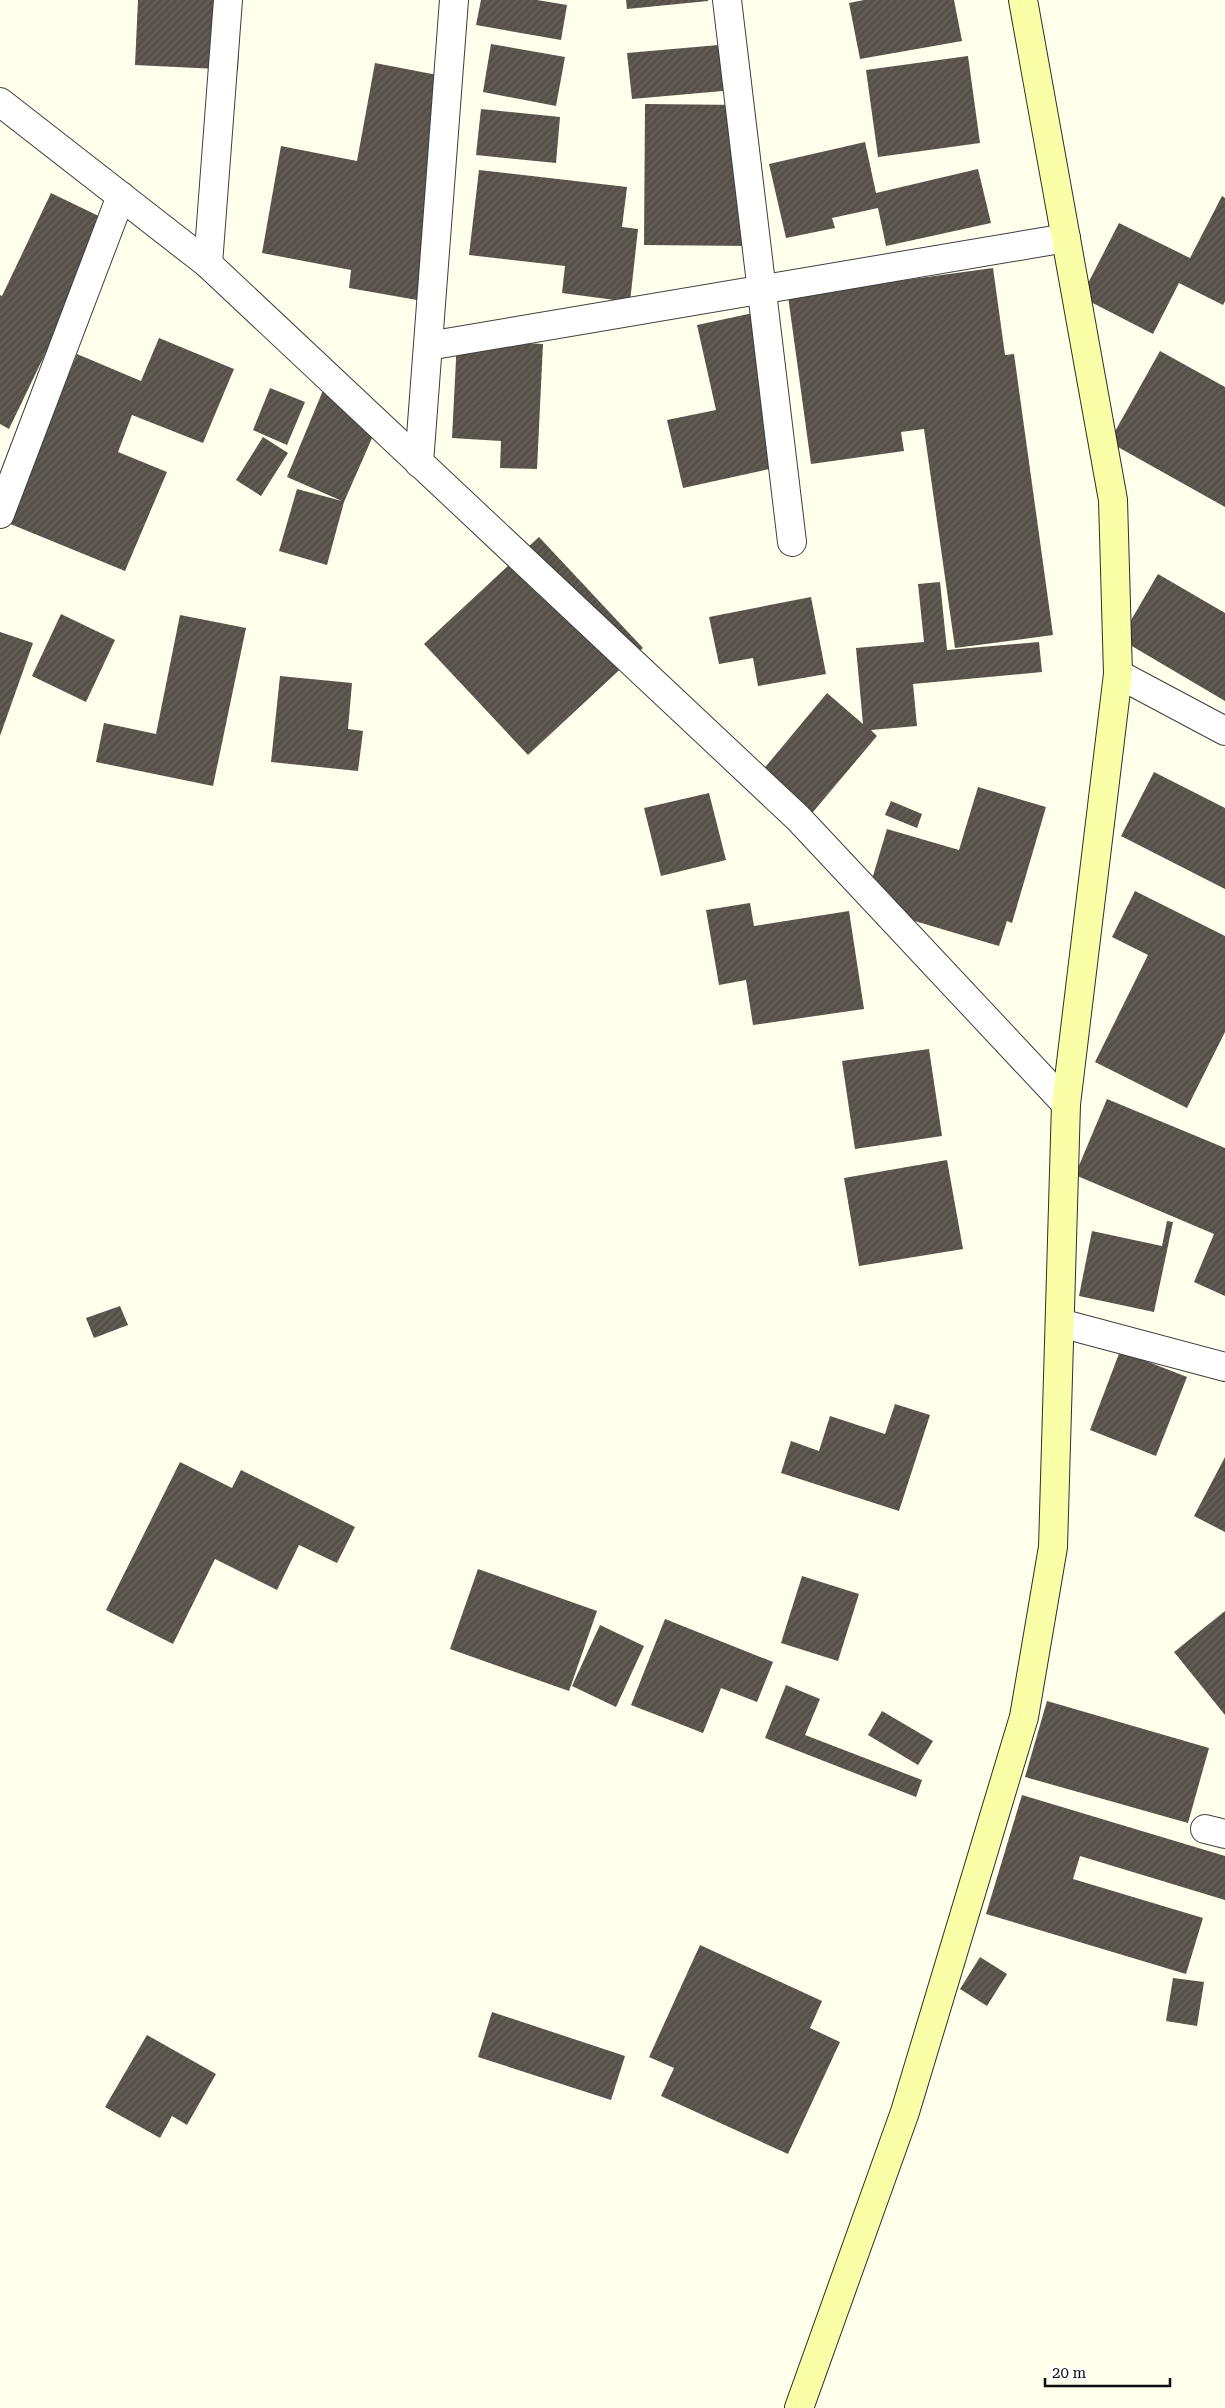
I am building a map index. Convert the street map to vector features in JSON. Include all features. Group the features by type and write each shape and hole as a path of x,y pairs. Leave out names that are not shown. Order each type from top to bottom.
{"main road":[{"path":"799,2408 905,2112 1024,1717 1054,1547 1066,1104 1118,674 1113,500 1023,0"}],"street":[{"path":"208,264 228,0"},
{"path":"419,463 454,0"},
{"path":"727,0 792,542"},
{"path":"0,102 208,264 798,818 1066,1104"},
{"path":"0,514 121,196"},
{"path":"428,346 1066,238"},
{"path":"1118,674 1225,730"},
{"path":"1060,1323 1225,1367"}],"building":[{"path":"138,0 241,0 238,70 135,65"},
{"path":"481,0 537,0 567,5 561,40 476,25"},
{"path":"626,0 708,0 708,1 627,9"},
{"path":"864,0 954,0 962,41 860,59 849,3"},
{"path":"491,44 565,57 556,106 483,92"},
{"path":"730,44 734,90 632,99 627,53"},
{"path":"968,56 980,143 878,157 866,70"},
{"path":"375,63 458,79 417,300 349,288 351,270 262,253 281,146 357,161"},
{"path":"645,104 744,105 751,246 644,245"},
{"path":"481,109 560,117 556,163 476,155"},
{"path":"865,142 876,193 978,169 991,223 886,246 878,208 832,218 835,228 786,238 769,164"},
{"path":"479,170 627,187 622,227 638,229 630,302 562,293 565,266 469,255"},
{"path":"51,193 109,221 9,429 0,424 0,295 2,296"},
{"path":"1222,196 1225,198 1225,301 1223,305 1179,283 1153,334 1081,297 1119,223 1190,258"},
{"path":"993,268 1005,355 1014,354 1053,635 955,648 924,429 901,432 904,451 811,464 788,296"},
{"path":"758,312 792,464 683,488 667,420 716,410 697,325"},
{"path":"159,338 234,369 203,443 132,415 118,452 167,472 125,571 8,523 77,354 141,381"},
{"path":"457,340 543,344 537,469 500,468 501,441 452,438"},
{"path":"1160,351 1225,387 1225,507 1109,442"},
{"path":"270,388 305,402 287,445 253,430"},
{"path":"324,388 383,413 344,502 327,565 279,551 297,489 342,501 287,477"},
{"path":"263,437 288,453 261,496 236,480"},
{"path":"539,537 643,648 528,755 424,644"},
{"path":"1158,574 1225,613 1225,701 1120,639"},
{"path":"940,582 947,650 1039,642 1042,672 913,684 917,726 871,730 877,736 802,825 752,783 827,693 863,724 856,648 924,642 918,584"},
{"path":"811,597 826,674 758,686 753,658 719,664 709,617"},
{"path":"61,614 115,640 86,702 32,676"},
{"path":"180,615 246,628 213,786 96,762 104,723 156,734"},
{"path":"0,632 33,643 0,736"},
{"path":"280,676 352,683 348,729 363,731 358,771 271,762"},
{"path":"1154,772 1225,808 1225,889 1121,836"},
{"path":"978,787 1046,807 1012,923 1007,921 999,946 864,906 887,829 959,850"},
{"path":"709,793 726,860 661,876 644,808"},
{"path":"891,801 922,814 917,828 885,815"},
{"path":"1135,891 1225,936 1225,1032 1187,1108 1095,1062 1148,955 1112,937"},
{"path":"750,903 754,926 849,911 864,1009 753,1025 746,980 719,985 706,910"},
{"path":"929,1049 942,1136 855,1149 842,1061"},
{"path":"1107,1099 1225,1148 1225,1296 1194,1282 1214,1234 1075,1175"},
{"path":"947,1160 963,1249 859,1266 844,1178"},
{"path":"1167,1221 1173,1222 1154,1312 1079,1296 1092,1231 1162,1246"},
{"path":"120,1306 128,1325 94,1338 86,1318"},
{"path":"1120,1351 1187,1377 1156,1456 1090,1430"},
{"path":"895,1404 930,1415 899,1511 781,1473 791,1441 819,1451 830,1416 885,1434"},
{"path":"1225,1457 1225,1532 1194,1516"},
{"path":"180,1462 232,1488 241,1470 355,1527 337,1563 299,1545 277,1590 215,1559 173,1644 106,1610"},
{"path":"478,1569 597,1611 569,1691 450,1649"},
{"path":"802,1576 859,1594 838,1661 781,1643"},
{"path":"1225,1611 1225,1715 1174,1652"},
{"path":"665,1619 773,1662 757,1702 721,1688 703,1733 631,1705"},
{"path":"600,1625 644,1646 616,1707 572,1686"},
{"path":"786,1685 820,1699 805,1735 922,1780 916,1797 765,1738"},
{"path":"1047,1701 1209,1748 1188,1823 1025,1777"},
{"path":"882,1711 933,1741 918,1765 868,1735"},
{"path":"1022,1795 1225,1856 1225,1900 1080,1856 1073,1879 1203,1918 1186,1974 986,1914"},
{"path":"700,1945 822,2001 810,2028 840,2042 788,2154 661,2096 674,2068 649,2057"},
{"path":"980,1957 1007,1974 987,2006 960,1989"},
{"path":"1173,1978 1204,1982 1197,2026 1166,2021"},
{"path":"492,2012 625,2056 611,2100 478,2057"},
{"path":"147,2035 216,2074 187,2125 172,2116 160,2138 105,2107"}]}
